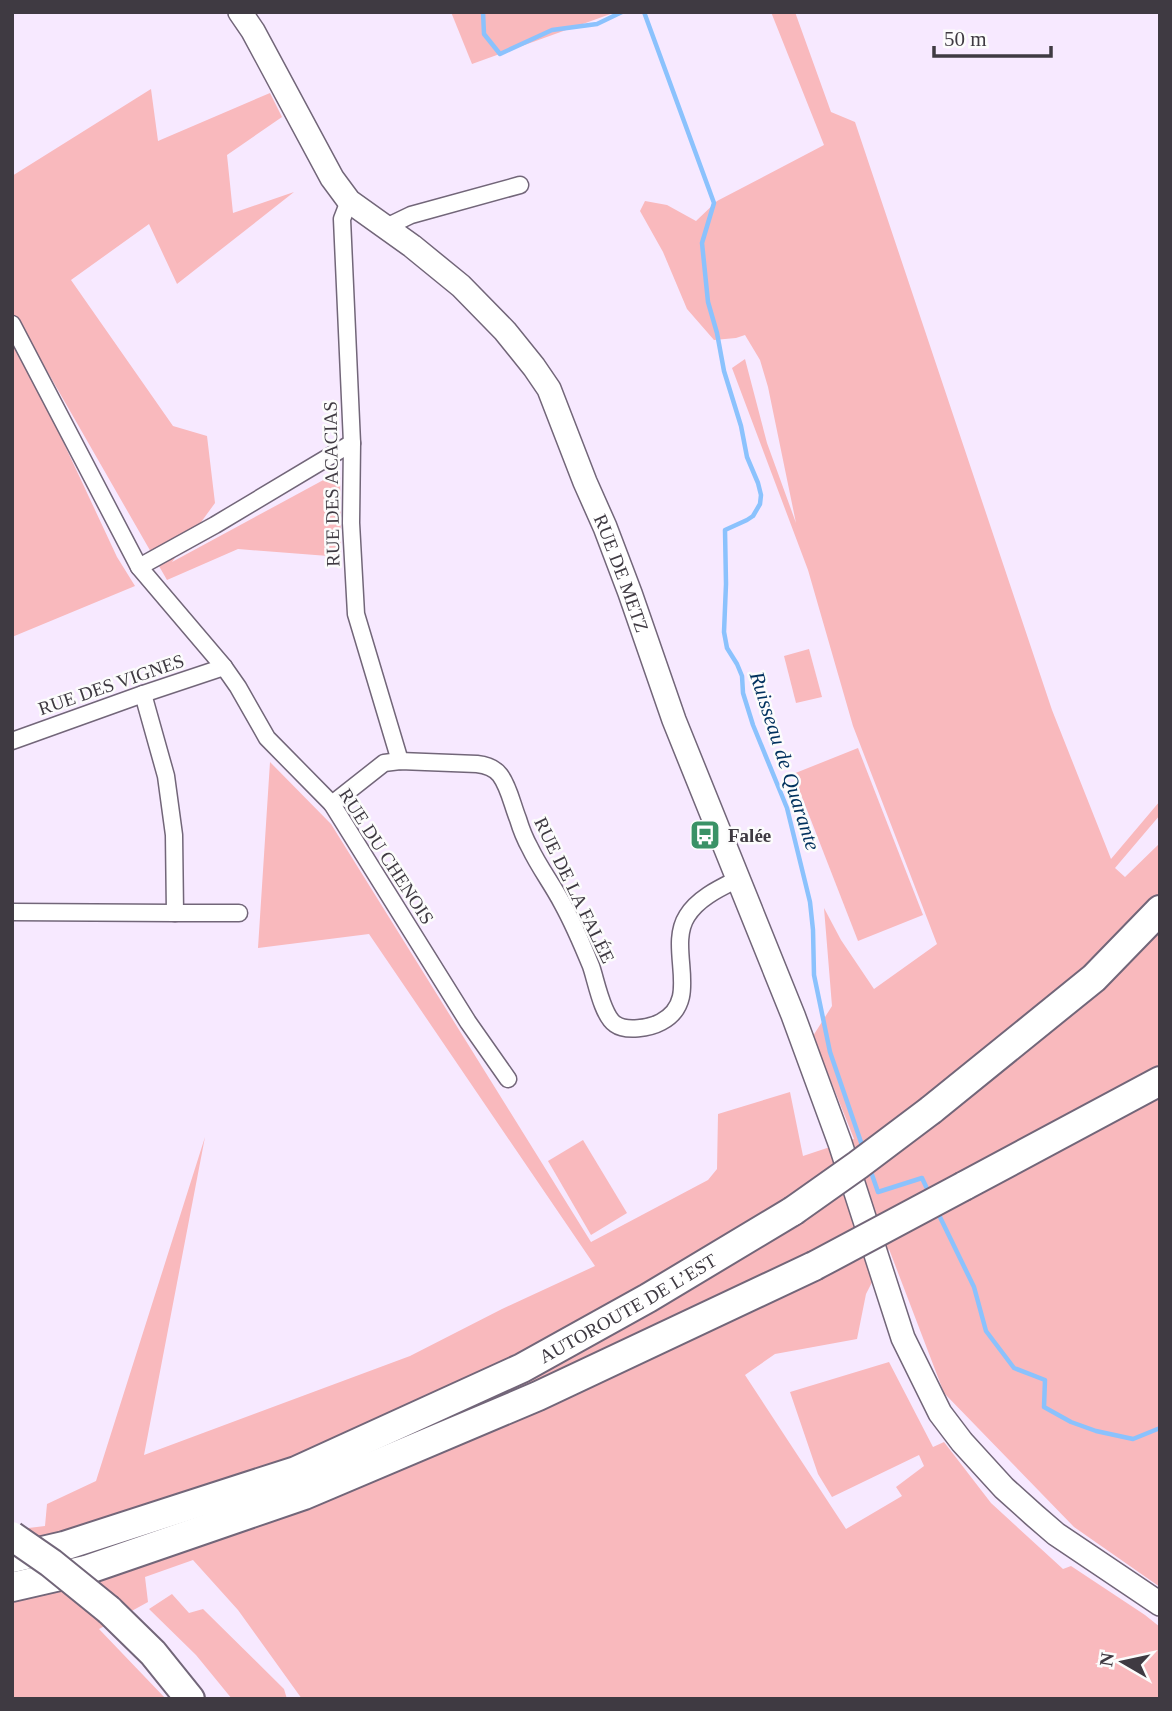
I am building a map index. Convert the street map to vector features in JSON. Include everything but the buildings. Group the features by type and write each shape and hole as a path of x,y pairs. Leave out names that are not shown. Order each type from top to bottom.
{"highway":[{"name":"AUTOROUTE DE L’EST","path":"12,1558 64,1546 296,1471 522,1368 648,1298 793,1211 858,1166 1094,978 1160,910"},
{"name":"AUTOROUTE DE L’EST","path":"12,1587 86,1570 304,1495 538,1396 814,1266 1160,1081"},
{"path":"12,1536 51,1563 109,1610 153,1653 190,1699"}],"main road":[{"name":"RUE DE METZ","path":"240,12 253,31 332,178 349,201 461,286 505,331 549,389 585,482 606,527 674,720 793,1015 840,1143 903,1338 940,1413 962,1442 1034,1516 1056,1534 1160,1604"}],"street":[{"path":"386,227 411,215 520,185"},
{"name":"RUE DES ACACIAS","path":"349,201 342,219 356,614 400,761"},
{"name":"RUE DU CHENOIS","path":"12,324 139,567 224,667 267,738 331,804 461,1011 508,1079"},
{"path":"139,567 352,443"},
{"name":"RUE DES VIGNES","path":"12,741 224,667"},
{"path":"143,694 168,788 174,835 175,913"},
{"path":"331,804 384,763 400,761"},
{"name":"RUE DE LA FALÉE","path":"400,761 477,764 489,766 499,772 531,851 562,903 614,1024 643,1028 671,1016 682,996 679,941 681,926 694,906 738,879"},
{"path":"12,912 239,913"}],"shaded area":[{"path":"451,12 616,12 472,64"},
{"path":"771,12 795,12 831,112 855,122 1052,710 1111,859 1160,801 1160,815 1115,868 1125,877 1160,843 1160,1587 1074,1527 944,1393 889,1249 866,1294 857,1339 775,1354 745,1375 846,1529 902,1496 896,1487 924,1466 919,1455 832,1497 818,1474 790,1392 889,1362 933,1447 944,1442 991,1503 1063,1569 1071,1566 1160,1627 1160,1699 302,1699 238,1610 193,1560 145,1577 148,1602 99,1629 166,1699 12,1699 12,1530 45,1526 47,1504 96,1481 205,1137 144,1455 410,1356 595,1266 369,934 258,948 270,762 331,824 591,1242 708,1180 717,1169 718,1114 790,1092 803,1156 854,1139 813,1036 832,1006 824,908 841,940 874,989 937,944 853,726 808,570 732,368 745,359 767,443 796,523 760,360 745,335 714,340 687,309 663,252 640,211 645,201 667,205 696,221 717,201 824,145"},
{"path":"151,89 158,141 270,93 282,117 227,155 233,213 294,192 177,284 149,224 71,280 173,426 207,436 215,503 172,562 340,471 341,557 238,549 167,580 31,343 12,315 12,176"},
{"path":"12,343 24,358 117,557 135,586 12,637"},
{"path":"809,649 822,697 796,703 784,656"},
{"path":"858,748 923,915 858,941 793,774"},
{"path":"583,1140 627,1213 591,1235 548,1161"},
{"path":"172,1594 189,1613 203,1609 284,1689 287,1699 232,1699 196,1655 149,1609"}],"waterway":[{"path":"483,12 484,34 500,54 552,30 597,24 622,12"},
{"name":"Ruisseau de Quarante","path":"644,12 714,203 702,243 708,302 747,457 761,495 760,504 753,516 725,530 724,632 727,648 742,676 743,693 753,725 787,808 810,902 814,975 830,1052 863,1148"},
{"name":"Ruisseau de Quarante","path":"870,1169 878,1192 922,1178 930,1195"},
{"name":"Ruisseau de Quarante","path":"938,1213 974,1287 986,1331 1014,1368 1045,1380 1044,1407 1071,1422 1096,1431 1133,1439 1160,1428"}],"place":[{"name":"Falée","path":"705,835"}]}
